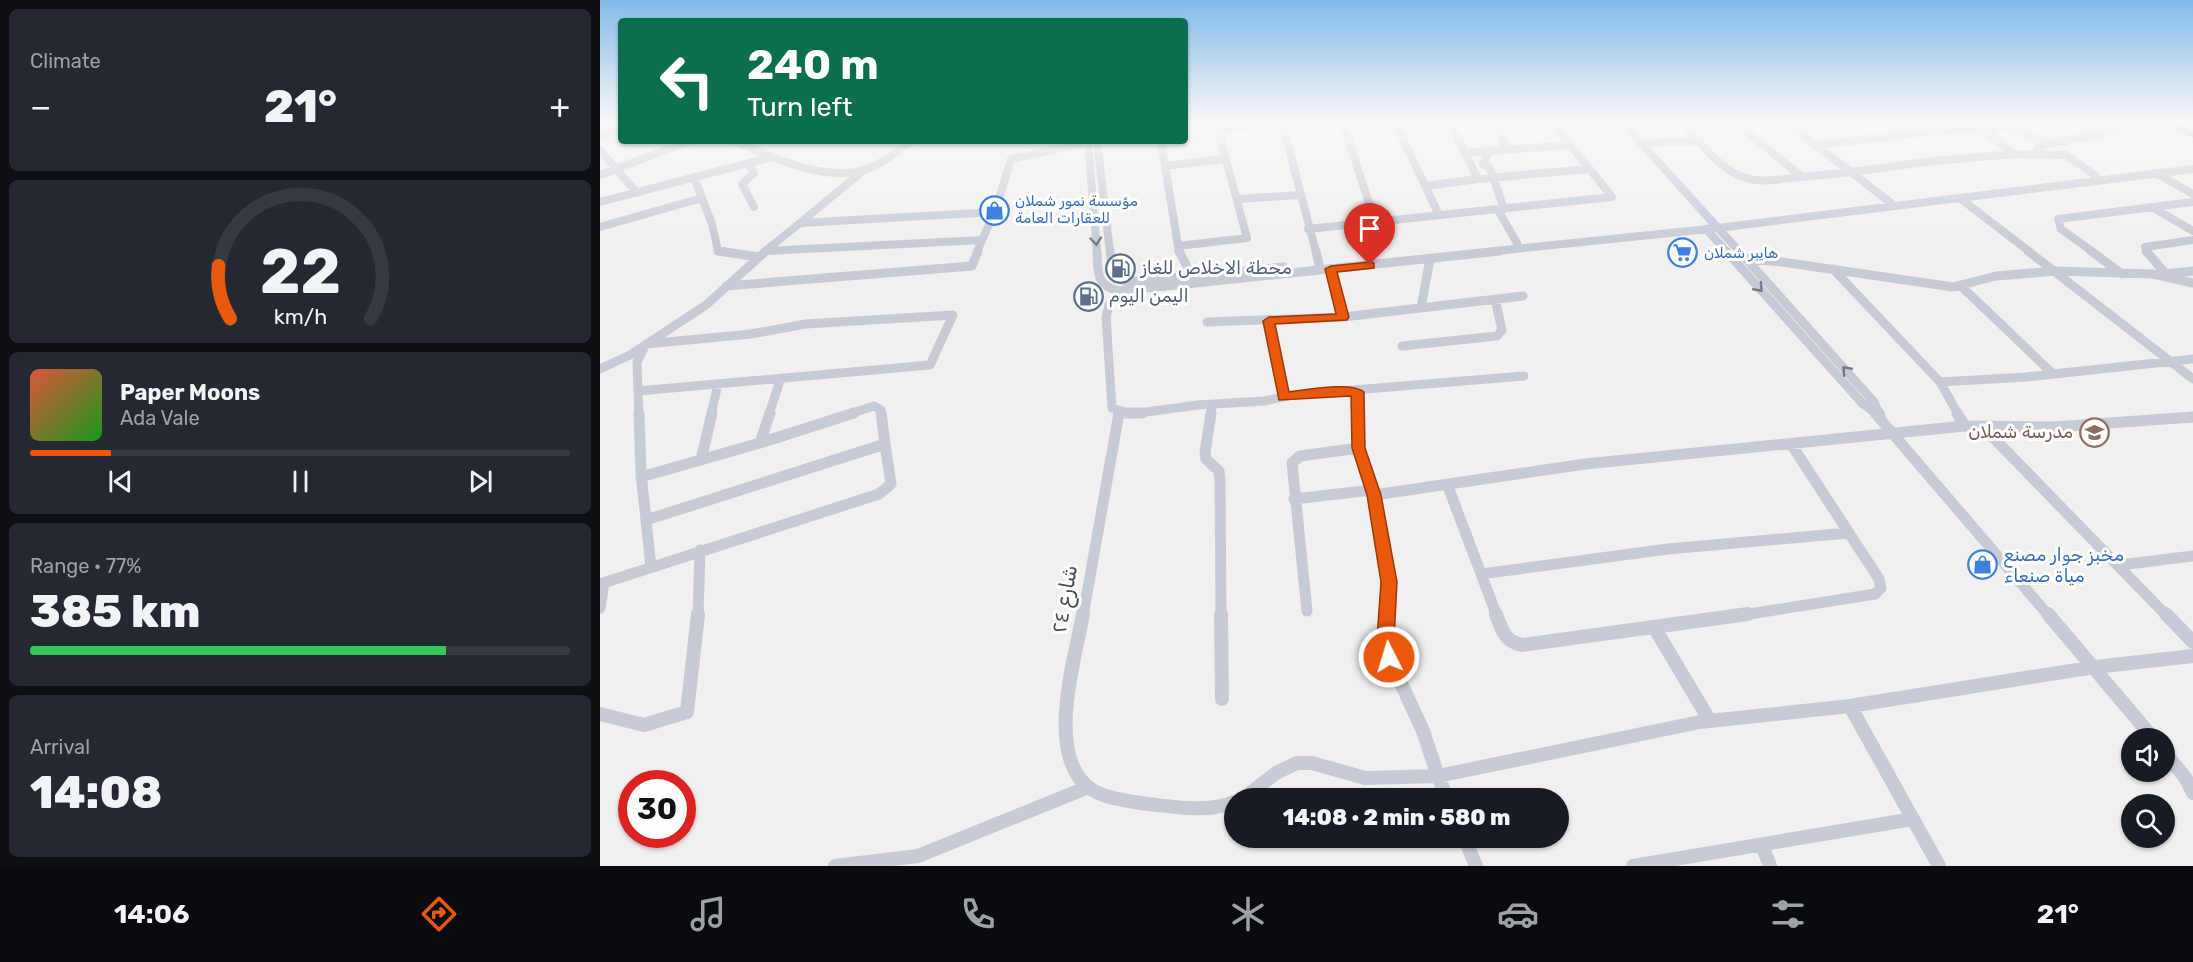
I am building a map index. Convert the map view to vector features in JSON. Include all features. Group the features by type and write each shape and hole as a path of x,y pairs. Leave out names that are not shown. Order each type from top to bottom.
{"street":[{"path":"612,162 637,193"},
{"path":"600,175 629,162"},
{"path":"795,162 842,173 864,170"},
{"path":"600,369 630,356 706,305 762,254 876,162"},
{"path":"726,286 972,266 981,240 995,212 1010,162"},
{"path":"1090,162 1099,279 1107,288 1119,291 1430,259 2193,164"},
{"path":"1100,162 1113,274 1115,278 1128,283 1961,199 2193,169"},
{"path":"1164,162 1179,253 1192,276"},
{"path":"1165,166 1196,162"},
{"path":"1178,246 1247,237 1249,231 1226,162"},
{"path":"1292,162 1319,264"},
{"path":"1357,162 1375,222"},
{"path":"1414,162 1439,215"},
{"path":"1470,162 1478,180"},
{"path":"1484,162 1494,179 1501,209 1517,243"},
{"path":"1308,229 1612,197 1583,162"},
{"path":"1650,162 1709,225 1746,259 1874,402 1880,417"},
{"path":"1656,162 1862,403 1880,417 1894,433 2145,728"},
{"path":"1721,162 1745,178 1769,180 1922,162"},
{"path":"1784,162 1802,177"},
{"path":"1839,162 1891,203"},
{"path":"2079,162 2096,176"},
{"path":"600,202 748,163 754,174 742,184 754,207"},
{"path":"1425,186 1588,169"},
{"path":"2156,173 2193,194"},
{"path":"694,177 712,224 718,251 762,254 981,240"},
{"path":"1237,199 1300,195"},
{"path":"600,227 702,198"},
{"path":"1961,199 2057,271 2193,379"},
{"path":"2123,274 2061,229 2058,219 2193,202"},
{"path":"2152,207 2193,231"},
{"path":"800,223 995,212"},
{"path":"2165,273 2147,254 2145,247 2193,240"},
{"path":"1421,308 1430,259"},
{"path":"1746,259 1833,269 1933,285 1961,285 1996,276 2057,271 2123,274 2193,271"},
{"path":"1331,269 1343,317"},
{"path":"1833,269 1940,382 1965,426"},
{"path":"2153,274 2193,283"},
{"path":"1961,285 2054,374"},
{"path":"1119,291 1109,305 1106,316 1112,408 1119,412 1131,414 1212,404 1264,401 1332,391 1357,392 1524,376"},
{"path":"1207,322 1343,317 1523,296"},
{"path":"1402,346 1497,336 1502,330 1495,299"},
{"path":"638,391 930,365 953,315 806,324 751,334 646,344"},
{"path":"1269,321 1284,397"},
{"path":"646,344 637,362 641,477 651,567"},
{"path":"1940,382 2054,374 2193,359"},
{"path":"759,443 781,378"},
{"path":"701,460 718,384"},
{"path":"1357,392 1359,448 1373,492 1389,582 1386,639 1389,657 1423,730 1443,788"},
{"path":"1212,404 1205,453 1206,459 1220,471 1222,699"},
{"path":"600,608 602,584 700,550 879,494 891,484 881,410 874,406 759,443 641,477"},
{"name":"شارع ٢٤","path":"1086,788 1067,756 1065,716 1119,412"},
{"path":"1294,499 1447,484 1585,464 1965,426 2054,427 2191,419"},
{"path":"1982,426 2193,642"},
{"path":"646,520 885,444"},
{"path":"1447,484 1505,638 1512,643 1522,645 1875,594 1881,588 1879,579 1791,444"},
{"path":"1307,611 1292,463 1296,458 1359,448"},
{"path":"1481,574 1668,549 1849,533"},
{"path":"600,714 644,725 687,712 697,631 700,550"},
{"path":"2120,566 2193,556"},
{"path":"1654,627 1710,721"},
{"path":"1258,788 1296,763 1323,766 1341,773 1366,778 1438,776 1710,721 1850,706 2095,667 2193,656"},
{"path":"1850,706 1939,866"},
{"path":"2175,765 2185,777 2193,793"},
{"path":"835,866 918,856 1086,788 1155,805 1212,808 1224,805"},
{"path":"1634,866 1913,819"},
{"path":"1762,845 1770,866"},
{"path":"1469,848 1476,866"}],"place":[{"name":"مؤسسة نمور شملان للعقارات العامة","path":"994,210"},
{"name":"هايبر شملان","path":"1683,253"},
{"name":"محطة الاخلاص للغاز","path":"1120,268"},
{"name":"اليمن اليوم","path":"1088,296"},
{"name":"مدرسة شملان","path":"2094,432"},
{"name":"مخبز جوار مصنع مياة صنعاء","path":"1983,565"}],"route":[{"path":"1370,265 1331,269 1343,317 1269,321 1284,397 1332,391 1357,392 1359,448 1374,495 1389,582 1386,639 1389,657"}]}
